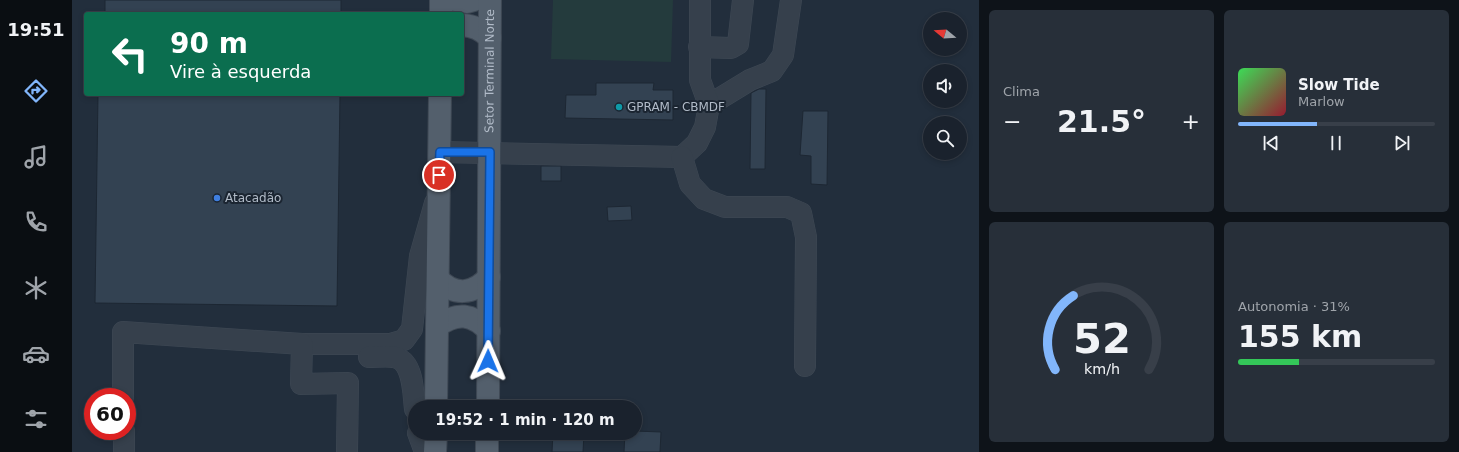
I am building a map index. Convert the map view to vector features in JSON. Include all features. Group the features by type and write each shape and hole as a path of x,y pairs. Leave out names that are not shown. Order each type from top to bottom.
{"main road":[{"path":"441,0 441,12"},
{"path":"455,0 467,2 474,0"},
{"name":"Setor Terminal Norte","path":"488,400 490,0"},
{"path":"464,25 472,26 482,30 490,38"},
{"path":"436,400 440,96"},
{"path":"438,279 445,286 454,291 464,292 474,290 482,285 489,277"},
{"path":"437,326 447,319 458,316 470,317 481,322 489,331"},
{"path":"435,452 436,440"},
{"path":"487,440 487,452"}],"lane":[{"path":"440,152 682,157 697,143 704,128 709,105 700,80 698,48 700,0"},
{"path":"698,48 731,48 738,44 743,0"},
{"path":"709,105 750,80 772,71 783,55 791,0"},
{"path":"682,157 690,184 704,199 725,207 787,208 801,213 806,237 805,366"},
{"path":"302,350 390,344 404,340 412,330 420,256 439,187"},
{"path":"123,388 123,332 397,358 406,365 412,381 414,400"},
{"path":"302,350 301,384 348,383 347,452"},
{"path":"124,440 124,452"},
{"path":"421,440 425,452"}],"green space":[{"path":"553,0 673,0 671,62 551,59"}],"building":[{"path":"105,0 341,0 341,12 105,12"},
{"name":"GPRAM - CBMDF","path":"596,83 654,83 653,90 673,90 673,120 565,118 566,95 596,95"},
{"path":"759,89 766,89 765,169 750,169 751,93"},
{"name":"Atacadão","path":"98,96 340,96 337,306 95,303"},
{"path":"803,111 828,111 827,185 811,184 811,156 800,155"},
{"path":"541,166 561,166 561,181 541,181"},
{"path":"631,206 632,220 608,221 607,207"},
{"path":"642,431 661,432 660,452 624,452 625,440 642,440"},
{"path":"553,440 584,440 583,452 552,452"}],"place":[{"name":"GPRAM - CBMDF","path":"619,107"},
{"name":"Atacadão","path":"217,198"}],"route":[{"path":"439,175 440,152 490,152 488,361"}]}
